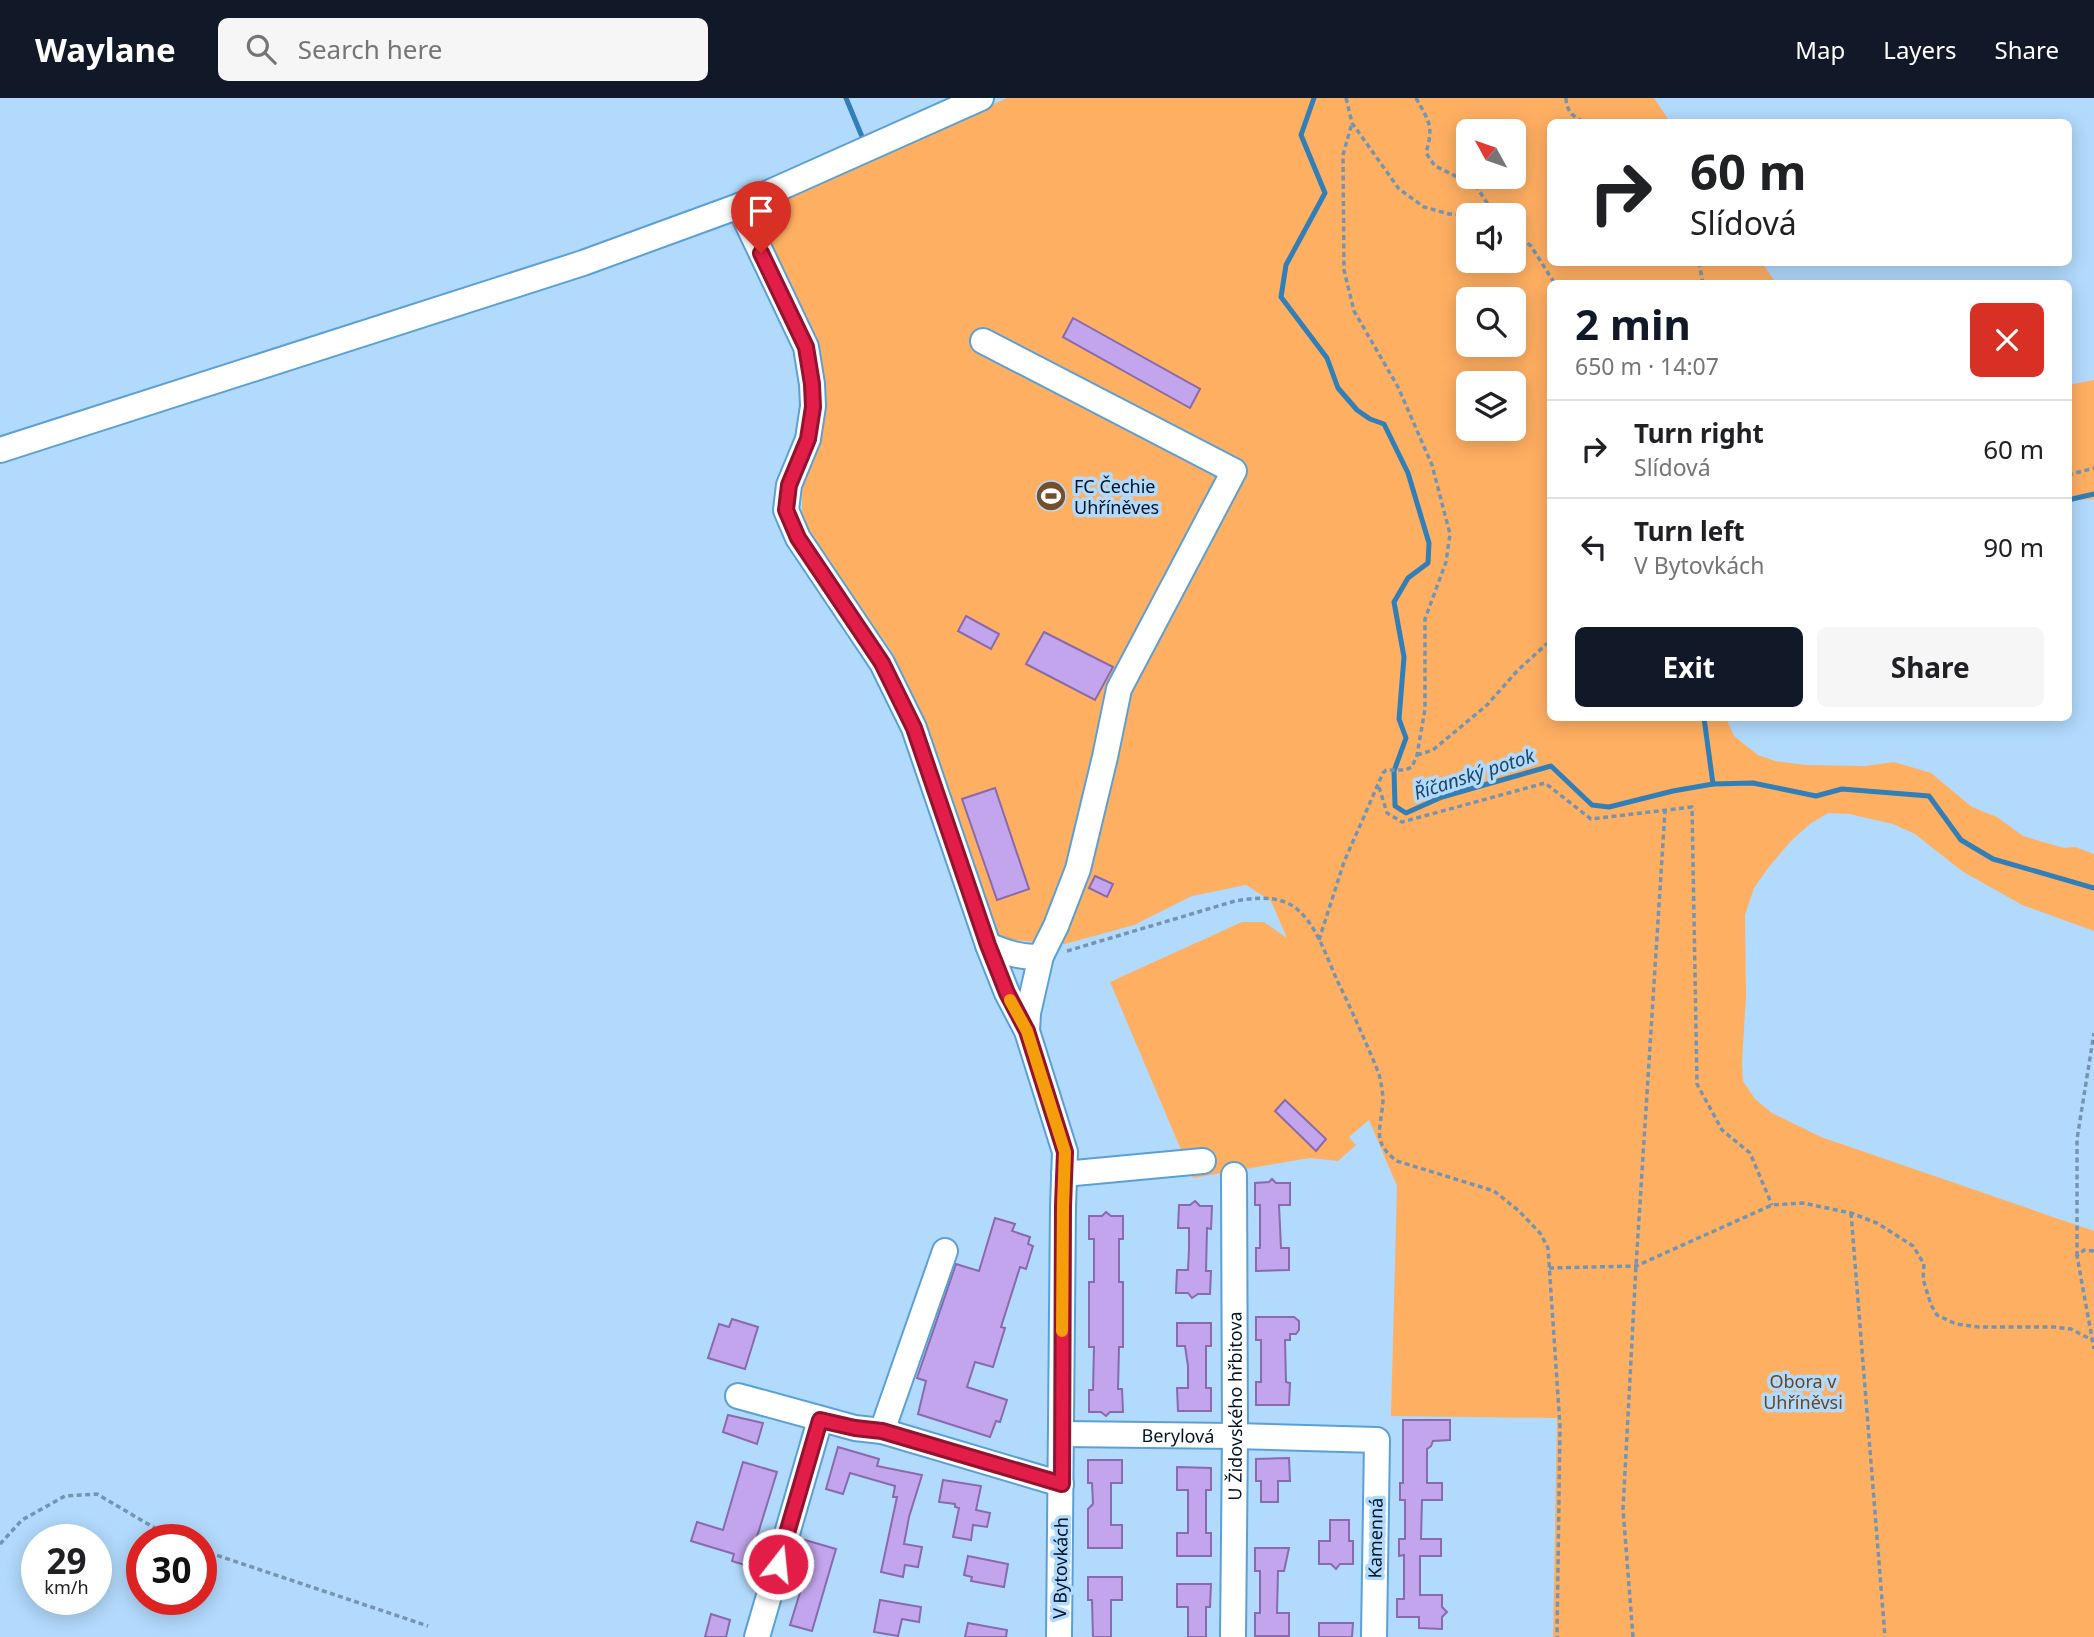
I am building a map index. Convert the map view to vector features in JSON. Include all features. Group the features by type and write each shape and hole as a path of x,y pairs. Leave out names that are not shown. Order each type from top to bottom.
{"street":[{"path":"0,450 583,263 739,206 981,98"},
{"path":"739,206 806,347 812,384 813,407 808,439 789,485 786,510 798,538 882,663 914,728 988,945 1007,993 1027,1031"},
{"path":"983,341 1234,471 1119,689 1078,869 1041,956 1028,1013 1027,1031"},
{"path":"988,945 1008,953 1041,956"},
{"name":"V Bytovkách","path":"1027,1031 1065,1152 1059,1637"},
{"path":"1064,1174 1203,1161"},
{"name":"U Židovského hřbitova","path":"1233,1637 1234,1175"},
{"path":"882,1431 945,1251"},
{"path":"738,1396 820,1420 882,1431 1062,1484"},
{"path":"757,1637 820,1420"},
{"name":"Berylová","path":"1062,1434 1377,1440"},
{"name":"Kamenná","path":"1374,1637 1377,1440"}],"path":[{"path":"1346,98 1352,123 1399,189 1424,207 1456,214"},
{"path":"1416,98 1428,120 1432,135 1426,153 1435,166 1476,186 1487,203"},
{"path":"1566,98 1566,107 1577,119"},
{"path":"1319,940 1344,862 1383,773 1387,770 1405,770 1412,767 1417,755 1425,709 1425,619 1446,562 1450,534 1432,465 1398,387 1354,311 1345,270 1343,155 1352,123"},
{"path":"1526,242 1552,280"},
{"path":"2072,474 2094,468"},
{"path":"1417,755 1433,750 1487,705 1547,643"},
{"path":"1378,785 1387,813 1402,822 1545,783 1591,819 1692,807 1698,1084 1722,1129 1750,1153 1772,1205"},
{"path":"1633,1637 1623,1509 1665,811"},
{"path":"1041,956 1071,951 1235,901 1261,897 1283,901 1306,917 1380,1074 1383,1092 1379,1140 1387,1153 1397,1161 1494,1191 1540,1233 1548,1248 1560,1426 1557,1637"},
{"path":"2094,1033 2077,1139 2077,1256 2094,1349"},
{"path":"1549,1268 1636,1266 1772,1205 1803,1203 1851,1213 1877,1223 1913,1246 1924,1264 1923,1279 1937,1315 1956,1324 1979,1328 2071,1329 2092,1340"},
{"path":"1851,1213 1885,1637"},
{"path":"2077,1256 2084,1250 2094,1251"},
{"path":"0,1545 22,1520 65,1496 97,1494 148,1524"},
{"path":"217,1555 428,1626"}],"green space":[{"name":"Obora v Uhříněvsi","path":"1007,98 1654,98 1668,119 1547,119 1547,266 1764,266 1774,280 1547,280 1547,721 1727,721 1734,736 1758,755 1775,761 1806,765 1866,766 1894,762 1931,773 1972,807 1997,817 2023,836 2064,848 2075,847 2094,854 2094,931 2022,905 1962,871 1915,834 1893,824 1849,814 1828,813 1791,841 1754,888 1745,915 1746,995 1742,1063 1743,1081 1755,1099 1772,1113 1821,1137 2094,1231 2094,1637 1553,1637 1557,1418 1391,1416 1397,1186 1369,1120 1349,1137 1356,1145 1338,1161 1310,1158 1193,1178 1110,982 1242,922 1264,922 1287,938 1271,901 1246,885 1192,896 1134,925 1065,944 998,939 926,727 893,654 802,522 802,487 825,417 820,354 753,212"},
{"path":"2094,380 2094,499 2072,500 2072,384"}],"building":[{"path":"1073,318 1200,389 1190,408 1063,337"},
{"path":"966,616 999,634 991,649 958,631"},
{"path":"1044,632 1113,667 1095,700 1026,664"},
{"path":"995,788 1029,889 997,900 962,799"},
{"path":"1095,876 1113,884 1107,897 1089,888"},
{"path":"1285,1100 1326,1139 1316,1151 1275,1111"},
{"path":"1272,1179 1276,1183 1290,1183 1290,1205 1279,1205 1281,1248 1289,1248 1289,1270 1256,1271 1256,1248 1260,1248 1260,1205 1255,1205 1255,1183 1269,1182"},
{"path":"1195,1201 1200,1206 1212,1206 1211,1229 1207,1228 1206,1271 1211,1271 1210,1294 1198,1294 1192,1298 1188,1293 1176,1293 1177,1270 1188,1270 1189,1249 1189,1228 1178,1228 1179,1205 1190,1205"},
{"path":"1106,1212 1111,1216 1123,1216 1123,1239 1119,1239 1119,1282 1123,1282 1123,1347 1119,1347 1118,1389 1122,1389 1123,1412 1110,1412 1106,1416 1101,1412 1089,1412 1089,1390 1093,1390 1094,1347 1089,1347 1089,1282 1094,1282 1094,1239 1089,1239 1089,1216 1102,1216"},
{"path":"995,1218 1015,1224 1012,1231 1030,1237 1028,1244 1033,1246 1026,1269 1020,1267 1001,1327 1005,1328 993,1367 975,1362 967,1387 1007,1400 1000,1422 996,1421 990,1437 918,1414 926,1381 917,1378 956,1264 979,1271"},
{"path":"1256,1317 1294,1317 1299,1321 1299,1330 1296,1334 1290,1334 1290,1340 1285,1340 1286,1382 1290,1383 1289,1405 1256,1405 1256,1382 1261,1382 1261,1340 1256,1340"},
{"path":"732,1319 758,1327 745,1369 708,1358 719,1324 729,1327"},
{"path":"1177,1323 1211,1323 1211,1346 1206,1346 1206,1388 1211,1388 1211,1411 1178,1411 1177,1388 1188,1388 1188,1366 1185,1346 1177,1346"},
{"path":"728,1415 763,1423 757,1444 723,1432"},
{"path":"1403,1420 1450,1420 1450,1440 1433,1441 1427,1449 1427,1483 1442,1483 1442,1500 1422,1500 1421,1539 1441,1539 1441,1556 1420,1556 1420,1595 1442,1595 1442,1607 1447,1612 1442,1617 1442,1629 1419,1628 1419,1617 1397,1617 1397,1599 1404,1599 1404,1555 1399,1556 1399,1539 1405,1539 1405,1500 1400,1500 1400,1483 1403,1483"},
{"path":"838,1447 879,1459 877,1466 922,1475 904,1544 922,1547 918,1567 905,1565 903,1577 881,1572 897,1497 893,1497 895,1486 850,1473 843,1494 826,1489"},
{"path":"1289,1458 1290,1481 1278,1481 1278,1502 1261,1502 1261,1481 1256,1481 1256,1459"},
{"path":"1088,1460 1122,1460 1122,1483 1111,1483 1111,1525 1122,1525 1122,1548 1088,1548 1088,1509 1093,1504 1092,1483 1088,1483"},
{"path":"743,1462 777,1472 748,1566 732,1561 734,1554 691,1541 697,1522 723,1530"},
{"path":"1177,1467 1211,1468 1211,1490 1206,1490 1206,1533 1211,1533 1211,1556 1177,1556 1177,1533 1188,1533 1188,1490 1177,1490"},
{"path":"943,1480 981,1486 976,1510 990,1513 987,1527 973,1525 971,1540 953,1537 959,1508 955,1507 955,1504 939,1502"},
{"path":"1330,1520 1349,1520 1353,1564 1340,1564 1336,1569 1331,1564 1319,1564 1319,1541 1330,1541"},
{"path":"805,1540 836,1549 812,1631 790,1625 806,1573 796,1570"},
{"path":"1255,1548 1289,1548 1284,1571 1278,1571 1277,1613 1289,1613 1289,1636 1255,1636 1255,1613 1260,1613 1260,1571 1255,1571"},
{"path":"968,1556 1008,1564 1004,1587 971,1581 972,1577 964,1575"},
{"path":"1088,1577 1122,1577 1122,1600 1111,1600 1111,1637 1093,1637"},
{"path":"1177,1584 1211,1584 1210,1607 1206,1607 1206,1637 1188,1637 1188,1607 1177,1607"},
{"path":"880,1600 921,1607 919,1622 902,1619 898,1636 874,1632"},
{"path":"711,1614 730,1620 726,1637 705,1637"},
{"path":"968,1623 1007,1630 1006,1637 965,1637"},
{"path":"1319,1623 1353,1623 1352,1637 1319,1637"}],"waterway":[{"path":"846,98 863,139"},
{"name":"Říčanský potok","path":"1314,98 1301,135 1325,193 1286,265 1281,297 1327,358 1338,388 1357,410 1384,424 1408,473 1429,543 1428,563 1408,578 1394,602 1404,657 1399,719 1406,738 1394,771 1395,806 1406,813 1442,797 1551,766 1592,805 1609,807 1713,784 1753,783 1816,796 1842,789 1929,796 1961,840 1993,859 2094,888"},
{"path":"2072,499 2094,494"},
{"path":"1704,721 1713,784"}],"slow traffic":[{"path":"1010,1000 1027,1031 1065,1152 1062,1331"}],"place":[{"name":"FC Čechie Uhříněves","path":"1051,496"}],"route":[{"path":"761,253 806,347 812,384 813,407 808,439 789,485 786,510 798,538 882,663 914,728 988,945 1007,993 1027,1031 1065,1152 1062,1484 882,1431 820,1420 778,1564"}]}
